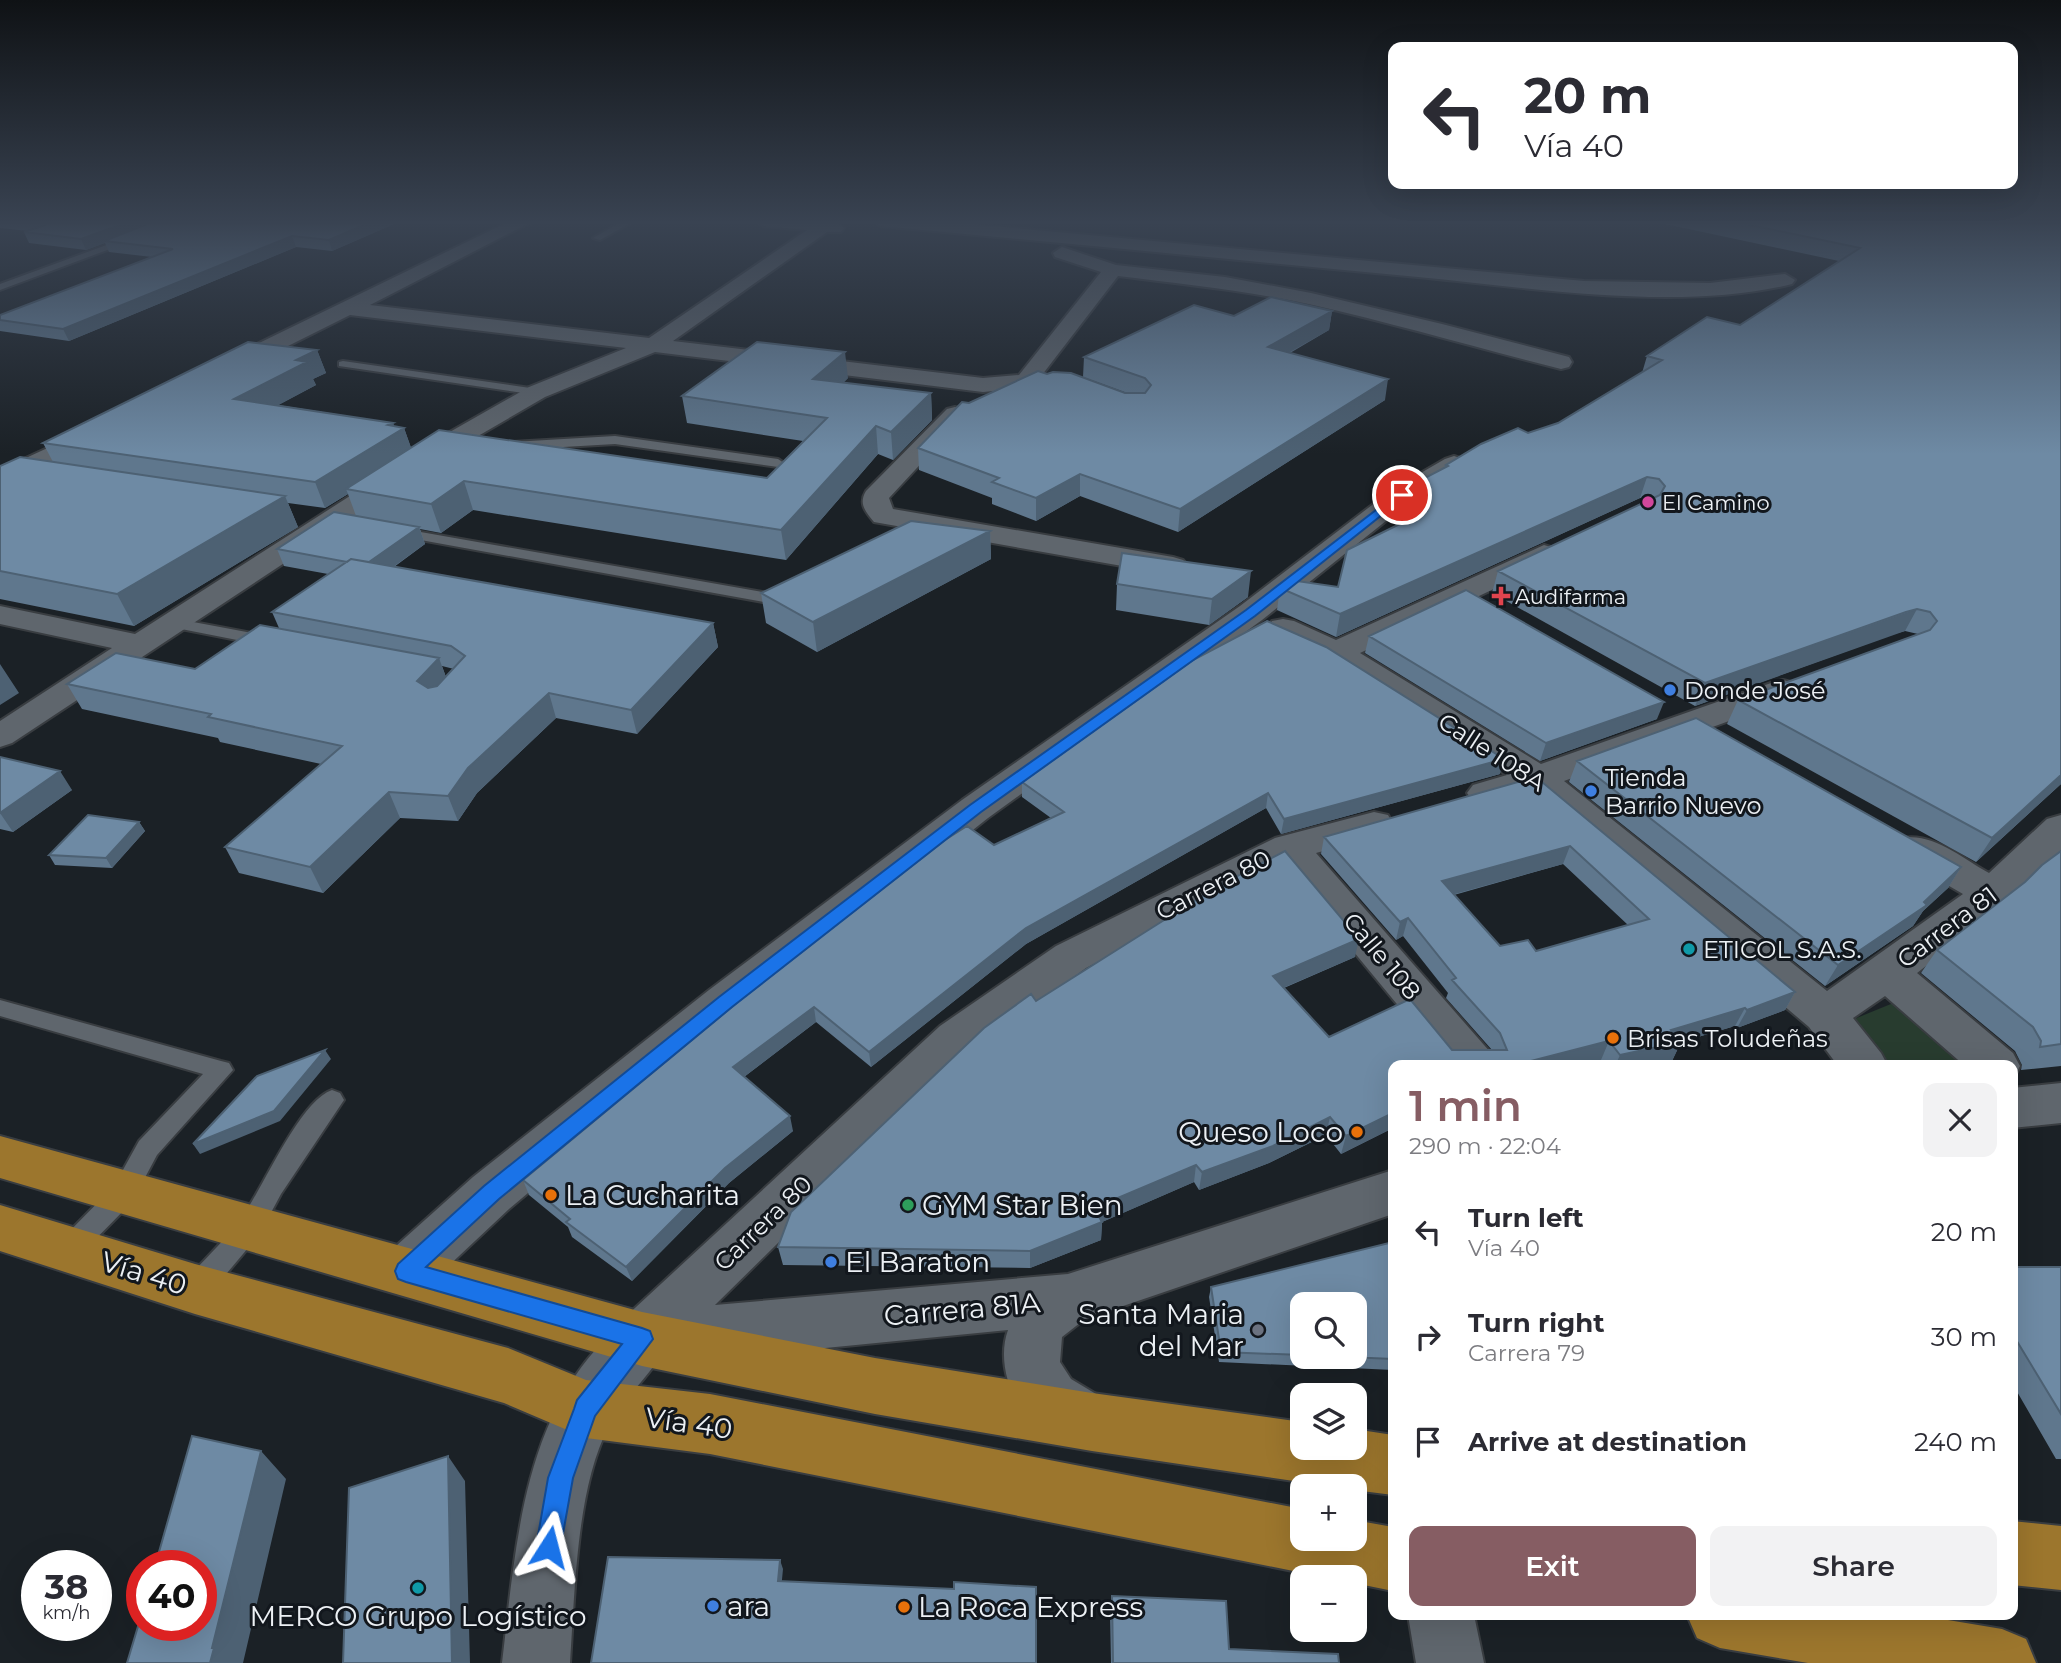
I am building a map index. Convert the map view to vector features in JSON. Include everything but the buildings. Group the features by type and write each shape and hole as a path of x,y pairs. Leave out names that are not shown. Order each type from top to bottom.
{"highway":[{"path":"0,1157 642,1339 875,1386 1093,1422 1388,1464"},
{"name":"Vía 40","path":"0,1228 195,1289 508,1376 586,1409 710,1424 1388,1558"},
{"path":"2018,1554 2061,1558"},
{"path":"1749,1620 2002,1663"}],"street":[{"path":"211,376 366,299"},
{"path":"0,736 328,520 468,440 537,392 653,345 728,299"},
{"path":"1026,381 1091,299"},
{"path":"1309,299 1435,328 1561,362"},
{"path":"347,308 983,385 1026,381 1051,382 1089,389"},
{"path":"983,385 876,497 876,506 884,516 1204,571"},
{"path":"7,476 112,424"},
{"path":"406,1271 491,1193 725,1002 975,809 1251,613 1402,495 1474,452"},
{"path":"7,476 55,479"},
{"path":"287,514 328,520"},
{"path":"1336,652 1570,542"},
{"path":"1463,592 1500,612"},
{"name":"Calle 108A","path":"1251,613 1336,652 1537,778 1825,1015 1860,1060"},
{"path":"0,615 141,645"},
{"path":"1446,804 1537,778 1818,677"},
{"path":"1657,703 1729,744"},
{"name":"Carrera 80","path":"536,1663 560,1478 586,1409 642,1339 956,1039 1072,957 1289,847 1407,814"},
{"name":"Carrera 81","path":"1825,1015 1887,973 1993,893 2061,828"},
{"path":"1885,832 1993,893"},
{"name":"Calle 108","path":"1289,847 1470,1060"},
{"path":"1887,973 1990,1060"},
{"name":"Carrera 81A","path":"642,1339 1068,1299 1388,1194"},
{"path":"1068,1299 1042,1318 1030,1349 1035,1382 1058,1409 1093,1422"},
{"path":"1442,1620 1450,1663"}],"lane":[{"path":"260,352 284,355"},
{"path":"343,364 537,392"},
{"path":"500,445 615,440 778,463"},
{"path":"328,520 357,525"},
{"path":"384,530 780,600"},
{"path":"172,623 281,644"},
{"path":"0,1008 221,1070 148,1148 123,1194 68,1250"},
{"path":"195,1289 250,1227 278,1176 332,1100"}],"green space":[{"path":"1908,997 1981,1060 1869,1060 1837,1026"}],"place":[{"name":"El Camino","path":"1648,502"},
{"name":"Audifarma","path":"1501,596"},
{"name":"Donde José","path":"1670,690"},
{"name":"Tienda Barrio Nuevo","path":"1591,791"},
{"name":"ETICOL S.A.S.","path":"1689,949"},
{"name":"Brisas Toludeñas","path":"1613,1038"},
{"name":"Queso Loco","path":"1357,1132"},
{"name":"La Cucharita","path":"551,1195"},
{"name":"GYM Star Bien","path":"908,1205"},
{"name":"El Baraton","path":"831,1262"},
{"name":"Santa Maria del Mar","path":"1258,1330"},
{"name":"MERCO Grupo Logístico","path":"418,1588"},
{"name":"ara","path":"713,1606"},
{"name":"La Roca Express","path":"904,1607"}],"route":[{"path":"549,1547 560,1478 586,1409 642,1339 406,1271 491,1193 725,1002 975,809 1251,613 1402,495"}]}
